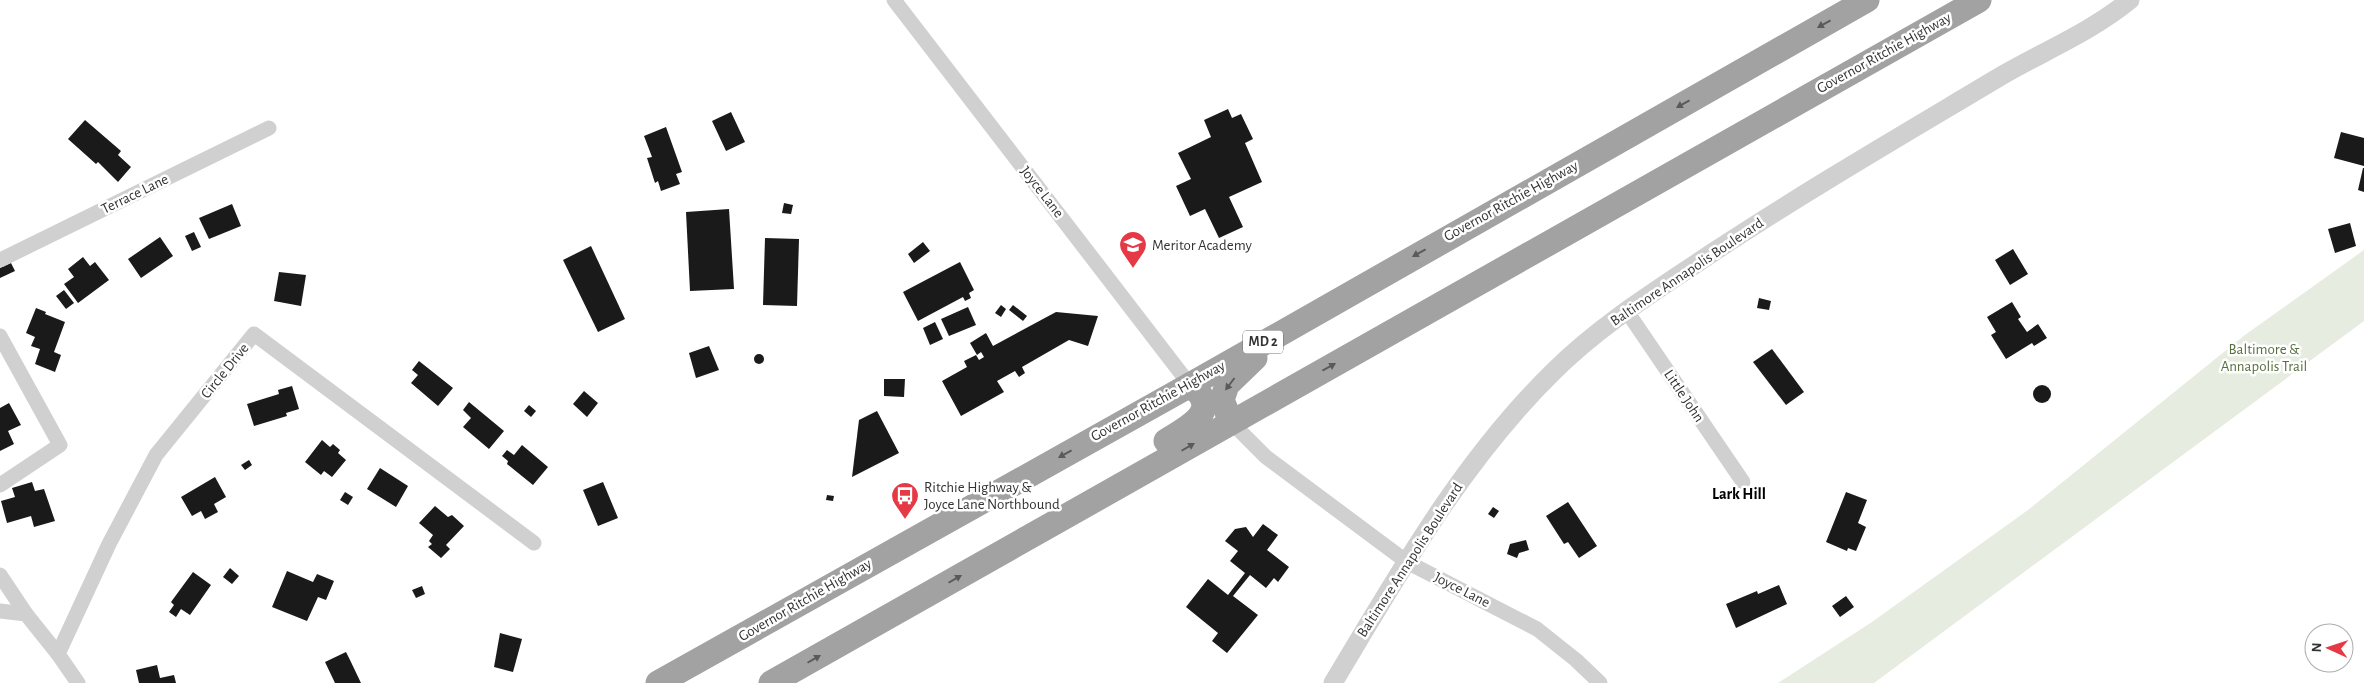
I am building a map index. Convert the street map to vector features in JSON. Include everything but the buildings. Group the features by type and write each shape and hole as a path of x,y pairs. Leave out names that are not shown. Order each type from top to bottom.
{"highway":[{"name":"Governor Ritchie Highway","path":"658,683 1190,385 1290,326 1867,0"},
{"name":"Governor Ritchie Highway","path":"771,683 1979,0"},
{"path":"1231,422 1222,400 1227,385 1290,326"},
{"path":"1084,506 1122,468 1196,422 1204,408 1202,396 1190,385"}],"street":[{"name":"Joyce Lane","path":"894,0 1190,385"},
{"name":"Baltimore Annapolis Boulevard","path":"1332,683 1407,562 1484,448 1553,372 1626,310 1759,223 2004,74 2076,36 2130,0"},
{"name":"Terrace Lane","path":"0,260 270,128"},
{"name":"Little John","path":"1626,310 1743,482"},
{"name":"Circle Drive","path":"58,654 109,544 156,455 254,334 534,543"},
{"path":"0,336 60,445 0,485"},
{"name":"Joyce Lane","path":"1231,422 1266,457 1407,562 1537,629 1576,660 1600,683"},
{"path":"0,576 78,683"},
{"path":"0,610 26,614"}],"green space":[{"name":"Baltimore & Annapolis Trail","path":"2364,250 2364,321 1874,683 1778,683 1872,622 2028,510 2245,335"}],"place":[{"name":"Meritor Academy","path":"1133,269"},
{"name":"Ritchie Highway & Joyce Lane Northbound","path":"905,520"}],"district":[{"name":"Lark Hill","path":"1739,494"}]}
